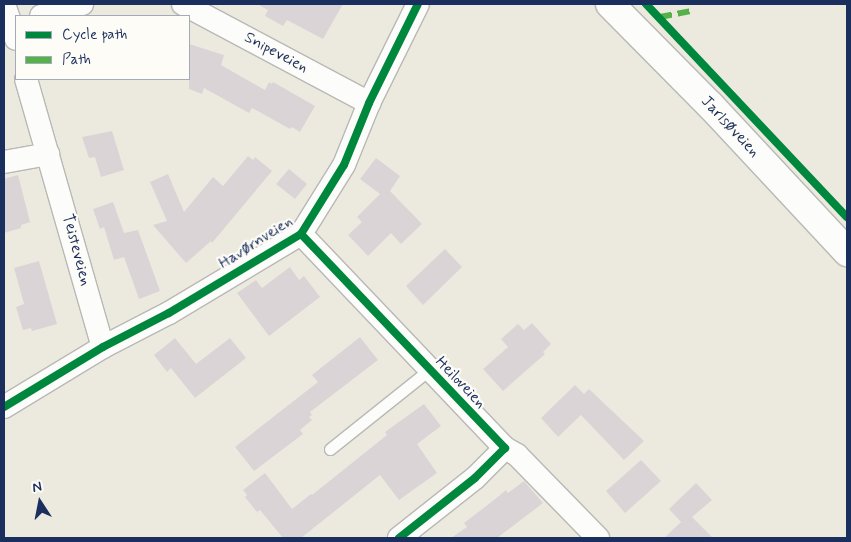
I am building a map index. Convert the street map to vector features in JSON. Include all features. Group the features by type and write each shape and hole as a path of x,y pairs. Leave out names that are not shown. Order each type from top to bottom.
{"street":[{"path":"4,4 15,29"},
{"path":"44,15 82,4"},
{"name":"Snipeveien","path":"183,4 369,103"},
{"name":"Havørnveien","path":"4,407 103,347 169,312 301,234 344,165 369,103 418,4"},
{"name":"Jarlsøveien","path":"610,4 711,106 847,252"},
{"name":"Teisteveien","path":"26,80 103,347"},
{"path":"4,162 48,154"},
{"name":"Heiloveien","path":"301,234 505,448 517,455 598,538"},
{"path":"399,538 475,478 505,448"}],"lane":[{"path":"330,449 429,370"}],"building":[{"path":"257,4 343,4 323,39 287,20 283,26 265,16 268,10"},
{"path":"190,44 224,55 221,65 265,90 269,82 272,84 273,82 315,106 300,132 292,127 290,129 252,108 249,113 204,88 202,94 189,89"},
{"path":"112,131 124,170 101,177 95,157 89,158 82,137"},
{"path":"248,156 253,160 255,157 272,171 212,243 211,241 186,263 153,225 167,221 150,182 168,174 184,212 213,177 223,186"},
{"path":"376,158 400,176 390,191 422,224 401,244 391,233 368,256 348,235 362,222 357,217 380,194 360,179"},
{"path":"289,169 307,184 295,199 276,184"},
{"path":"18,175 30,222 21,225 21,228 4,233 4,179"},
{"path":"113,202 124,233 138,230 160,291 139,299 124,257 114,260 104,227 100,229 93,209"},
{"path":"445,249 462,267 423,305 406,286"},
{"path":"39,261 57,324 32,331 31,328 23,330 16,307 24,304 14,268"},
{"path":"290,267 299,280 304,276 320,297 269,336 237,293 256,280 262,288"},
{"path":"532,323 551,344 543,352 545,354 503,391 483,369 508,347 501,339 518,324 524,330"},
{"path":"360,337 378,360 310,412 312,415 309,417 312,420 300,430 303,434 254,471 235,447 318,382 312,375"},
{"path":"175,338 196,364 230,338 246,358 195,398 171,368 167,372 154,355"},
{"path":"575,385 584,394 589,389 644,441 624,460 581,415 558,437 541,418"},
{"path":"424,404 441,426 417,444 437,473 399,500 380,475 301,538 283,538 260,510 257,512 245,497 247,495 243,490 265,473 292,509 387,435 385,432"},
{"path":"641,460 661,481 625,513 606,491"},
{"path":"524,481 543,503 497,538 451,538 467,527 464,523 506,490 508,493"},
{"path":"696,483 712,500 692,517 713,538 664,538 681,522 669,509"}],"marked path":[{"path":"660,17 690,11"}],"cycle path":[{"path":"4,407 103,347 169,313 301,234 344,165 369,103 418,4"},
{"path":"646,4 847,217"},
{"path":"301,234 505,448 475,478 399,538"}]}
